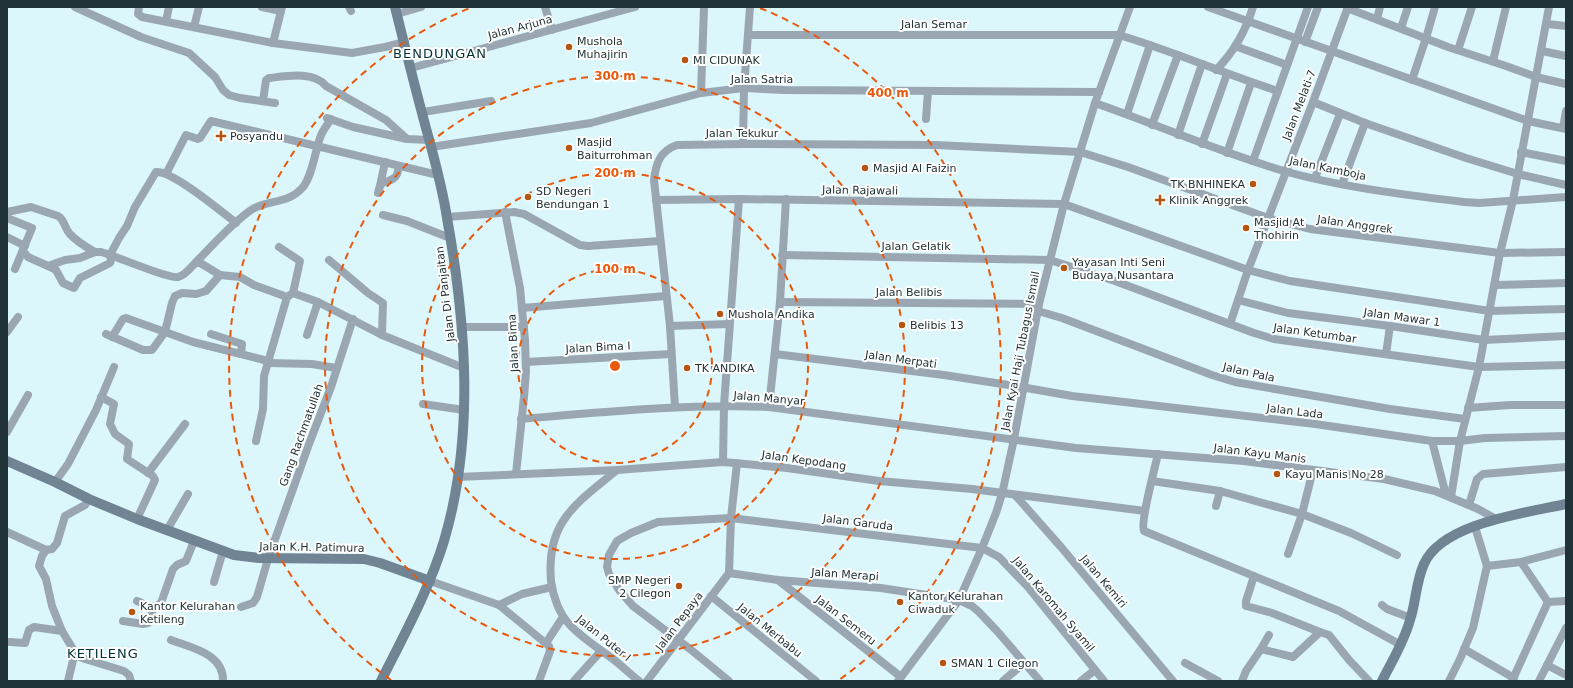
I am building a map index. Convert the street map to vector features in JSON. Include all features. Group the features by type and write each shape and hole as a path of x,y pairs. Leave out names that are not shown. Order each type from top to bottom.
{"street":[{"path":"75,7 141,37 189,53 215,77 223,90 229,95 275,103"},
{"path":"139,7 138,14 140,17 273,43 352,53 405,42"},
{"path":"166,22 169,7"},
{"path":"194,27 199,7"},
{"path":"262,7 281,9 273,43"},
{"path":"396,10 421,7"},
{"path":"545,7 552,30"},
{"name":"Jalan Arjuna","path":"411,68 635,7"},
{"path":"701,93 704,7"},
{"path":"743,144 744,88 750,7"},
{"name":"Jalan Kyai Haji Tubagus Ismail","path":"900,679 959,600 982,548 1002,494 1014,439 1038,308 1064,204 1099,92 1130,7"},
{"path":"1208,7 1528,121 1564,129 1566,111"},
{"path":"1216,70 1235,46 1249,22 1253,7"},
{"path":"1302,40 1308,7"},
{"path":"1253,161 1287,66 1318,7"},
{"path":"1348,7 1458,50 1536,77 1566,84"},
{"name":"Jalan Melati-7","path":"1230,324 1248,270 1348,7"},
{"path":"1377,19 1380,7"},
{"path":"1401,28 1408,7"},
{"path":"1412,80 1435,7"},
{"path":"1458,50 1472,7"},
{"path":"1493,62 1506,7"},
{"path":"1448,496 1465,419 1479,367 1500,253 1513,200 1521,152 1542,51 1549,7"},
{"name":"Jalan Di Panjaitan","path":"381,681 430,581 444,541 458,477 464,410 462,327 447,217 423,112 396,10"},
{"path":"1547,24 1566,26"},
{"name":"Jalan Semar","path":"748,35 1119,35 1178,55 1251,83 1278,91"},
{"path":"1127,114 1150,45"},
{"path":"1235,46 1287,66"},
{"path":"1542,51 1566,56"},
{"path":"1152,125 1178,55"},
{"path":"1178,135 1202,64"},
{"path":"1202,144 1227,74"},
{"path":"263,101 266,80 269,78 308,76 315,78 386,120 407,139"},
{"path":"1227,153 1251,83"},
{"name":"Jalan Satria","path":"317,147 328,118 368,131 430,143 591,123 701,93 744,88 784,90 1099,92"},
{"path":"926,119 928,91"},
{"path":"423,112 490,101"},
{"path":"1313,102 1365,123 1518,174 1566,185"},
{"name":"Jalan Kamboja","path":"1095,104 1127,114 1227,153 1285,171 1342,184 1479,203 1566,197"},
{"path":"1316,178 1340,114"},
{"path":"166,174 186,135 198,139 200,138 211,121 317,147 438,174"},
{"path":"1342,184 1365,123"},
{"name":"Jalan Tekukur","path":"675,407 670,326 656,200 655,172 663,152 668,148 677,145 743,144 936,146 1080,152"},
{"path":"7,212 31,207 58,216 61,218 68,232 76,241 95,252 110,255 176,277 183,274 236,223 256,208 284,200 297,193 307,180 317,147"},
{"name":"Jalan Anggrek","path":"1080,152 1128,167 1268,218 1310,229 1500,253 1566,252"},
{"path":"1521,152 1566,161"},
{"path":"385,162 379,189 382,183 395,178 399,166"},
{"path":"7,237 24,248 28,257 56,270 63,283 74,288 80,278 110,264 110,255 118,238 127,226 135,208 156,172 162,172 188,187 236,223"},
{"path":"723,462 724,405 739,199"},
{"name":"Jalan Rajawali","path":"656,200 739,199 1064,204 1248,270 1272,277 1309,284 1490,311 1566,309"},
{"path":"769,407 780,302 786,200"},
{"path":"447,217 505,212 524,214 580,245 588,246 660,241"},
{"name":"Jalan Bima","path":"505,212 522,308 526,362 516,474"},
{"path":"383,215 407,221 450,238"},
{"path":"7,218 32,228 15,269"},
{"path":"256,441 264,403 263,379 300,261 279,247"},
{"path":"48,266 65,260 80,258 95,252"},
{"name":"Jalan Gelatik","path":"782,255 1050,260"},
{"path":"330,260 368,293 383,303 382,335"},
{"name":"Jalan Ketumbar","path":"1050,260 1116,281 1274,339 1479,367 1566,365"},
{"path":"197,261 220,275 240,277 254,285 318,302 382,335 464,368"},
{"path":"220,275 206,291 196,294 181,293 175,296 165,332 152,350 142,350 109,335 124,318 165,332 193,342 268,362 312,364 336,368"},
{"path":"1495,285 1566,283"},
{"path":"522,308 666,296"},
{"name":"Jalan Mawar 1","path":"1238,300 1288,313 1484,340 1566,336"},
{"path":"307,335 318,302"},
{"name":"Jalan Belibis","path":"780,302 1038,308"},
{"name":"Jalan Pala","path":"1038,308 1164,358 1235,382 1390,409 1465,419"},
{"path":"7,332 18,317"},
{"name":"Gang Rachmatullah","path":"241,607 253,603 257,597 268,558 331,387 353,319"},
{"path":"670,326 729,324"},
{"path":"1386,354 1390,326"},
{"path":"462,327 524,327"},
{"path":"211,334 242,344 241,354"},
{"name":"Jalan Bima I","path":"526,362 671,354"},
{"name":"Jalan Merpati","path":"775,354 929,373 1023,387"},
{"path":"55,482 68,464 114,367"},
{"name":"Jalan Lada","path":"1023,387 1072,396 1315,424 1432,441 1566,436"},
{"path":"8,427 28,395"},
{"path":"101,397 114,404 110,424 115,434 129,444 127,459 155,478 155,482 137,519"},
{"path":"423,404 464,410"},
{"name":"Jalan Manyar","path":"521,419 675,407 724,405 769,407 1014,439"},
{"path":"1468,408 1510,405 1566,405"},
{"path":"148,473 185,424"},
{"name":"Jalan Kayu Manis","path":"1014,439 1076,448 1244,461 1384,479 1436,491 1469,505 1496,519"},
{"path":"1432,441 1448,496"},
{"path":"1158,454 1142,530 1339,611 1401,645"},
{"name":"Jalan K.H. Patimura","path":"7,461 89,499 137,519 223,551 249,558 364,559 380,563 430,581"},
{"name":"Jalan Kepodang","path":"458,477 618,470 723,462 879,481 972,489 1016,496 1145,511"},
{"path":"729,573 731,518 737,463"},
{"path":"1469,505 1477,479 1483,474 1566,467"},
{"name":"Jalan Puter I","path":"618,470 576,505 563,520 556,535 551,552 550,562 552,587 557,605 563,617 578,633 638,681"},
{"path":"1288,554 1302,514 1313,470"},
{"path":"1152,481 1220,491 1302,514 1351,533 1397,555"},
{"path":"1216,506 1220,491"},
{"path":"167,530 188,494"},
{"name":"Jalan Kemiri","path":"1016,496 1061,547 1173,681"},
{"path":"7,532 46,550 52,549 56,545 65,516 85,505 89,499"},
{"path":"1382,681 1401,645 1411,618 1422,568 1433,549 1458,532 1496,519 1566,504"},
{"name":"Jalan Garuda","path":"729,681 633,606 618,590 609,574 607,567 610,550 617,541 631,533 658,522 686,519 731,518 982,548"},
{"path":"1449,681 1473,628 1487,566 1475,527"},
{"path":"123,621 143,624 148,623 154,607 161,603 173,569 177,565 186,561 194,541"},
{"name":"Jalan Karomah Syamil","path":"982,548 999,557 1028,587 1104,681"},
{"path":"46,550 42,556 39,566 46,579 52,606 62,631 75,652 85,659 124,671 129,675 131,681"},
{"path":"1487,566 1521,562 1566,550"},
{"path":"214,582 223,551"},
{"path":"1521,562 1548,602"},
{"name":"Jalan Merapi","path":"729,573 778,580 881,588 959,600 976,609 1040,681"},
{"name":"Jalan Pepaya","path":"647,681 729,573"},
{"path":"1254,576 1246,601 1246,606 1272,613 1329,636 1369,681"},
{"name":"Jalan Semeru","path":"778,580 900,679"},
{"path":"430,581 499,605 546,643 551,649 539,681"},
{"path":"499,605 522,594 552,587"},
{"name":"Jalan Merbabu","path":"711,596 816,681"},
{"path":"137,601 154,607"},
{"path":"1548,602 1566,601"},
{"path":"1464,649 1513,680 1548,602"},
{"path":"1382,605 1387,609 1411,618"},
{"path":"546,643 563,617"},
{"path":"10,642 25,643 29,630 34,627 62,631"},
{"path":"1540,681 1566,628"},
{"path":"1262,649 1293,657 1320,632"},
{"path":"1242,681 1246,671 1262,649 1269,634"},
{"path":"171,640 202,652 215,659 222,672 223,681"},
{"path":"574,681 601,651"},
{"path":"68,681 75,652"},
{"path":"1003,681 1024,663"},
{"path":"1185,663 1218,681"},
{"path":"1547,665 1566,675"},
{"path":"1081,681 1095,670"}],"place":[{"name":"Mushola Muhajirin","path":"569,47"},
{"name":"MI CIDUNAK","path":"685,60"},
{"name":"Posyandu","path":"221,136"},
{"name":"Masjid Baiturrohman","path":"569,148"},
{"name":"Masjid Al Faizin","path":"865,168"},
{"name":"TK BNHINEKA","path":"1253,184"},
{"name":"SD Negeri Bendungan 1","path":"528,197"},
{"name":"Klinik Anggrek","path":"1160,200"},
{"name":"Masjid At Thohirin","path":"1246,228"},
{"name":"Yayasan Inti Seni Budaya Nusantara","path":"1064,268"},
{"name":"Mushola Andika","path":"720,314"},
{"name":"Belibis 13","path":"902,325"},
{"name":"TK ANDIKA","path":"687,368"},
{"name":"Kayu Manis No 28","path":"1277,474"},
{"name":"SMP Negeri 2 Cilegon","path":"679,586"},
{"name":"Kantor Kelurahan Ciwaduk","path":"900,602"},
{"name":"Kantor Kelurahan Ketileng","path":"132,612"},
{"name":"SMAN 1 Cilegon","path":"943,663"}],"district":[{"name":"BENDUNGAN","path":"440,53"},
{"name":"KETILENG","path":"103,653"}]}
